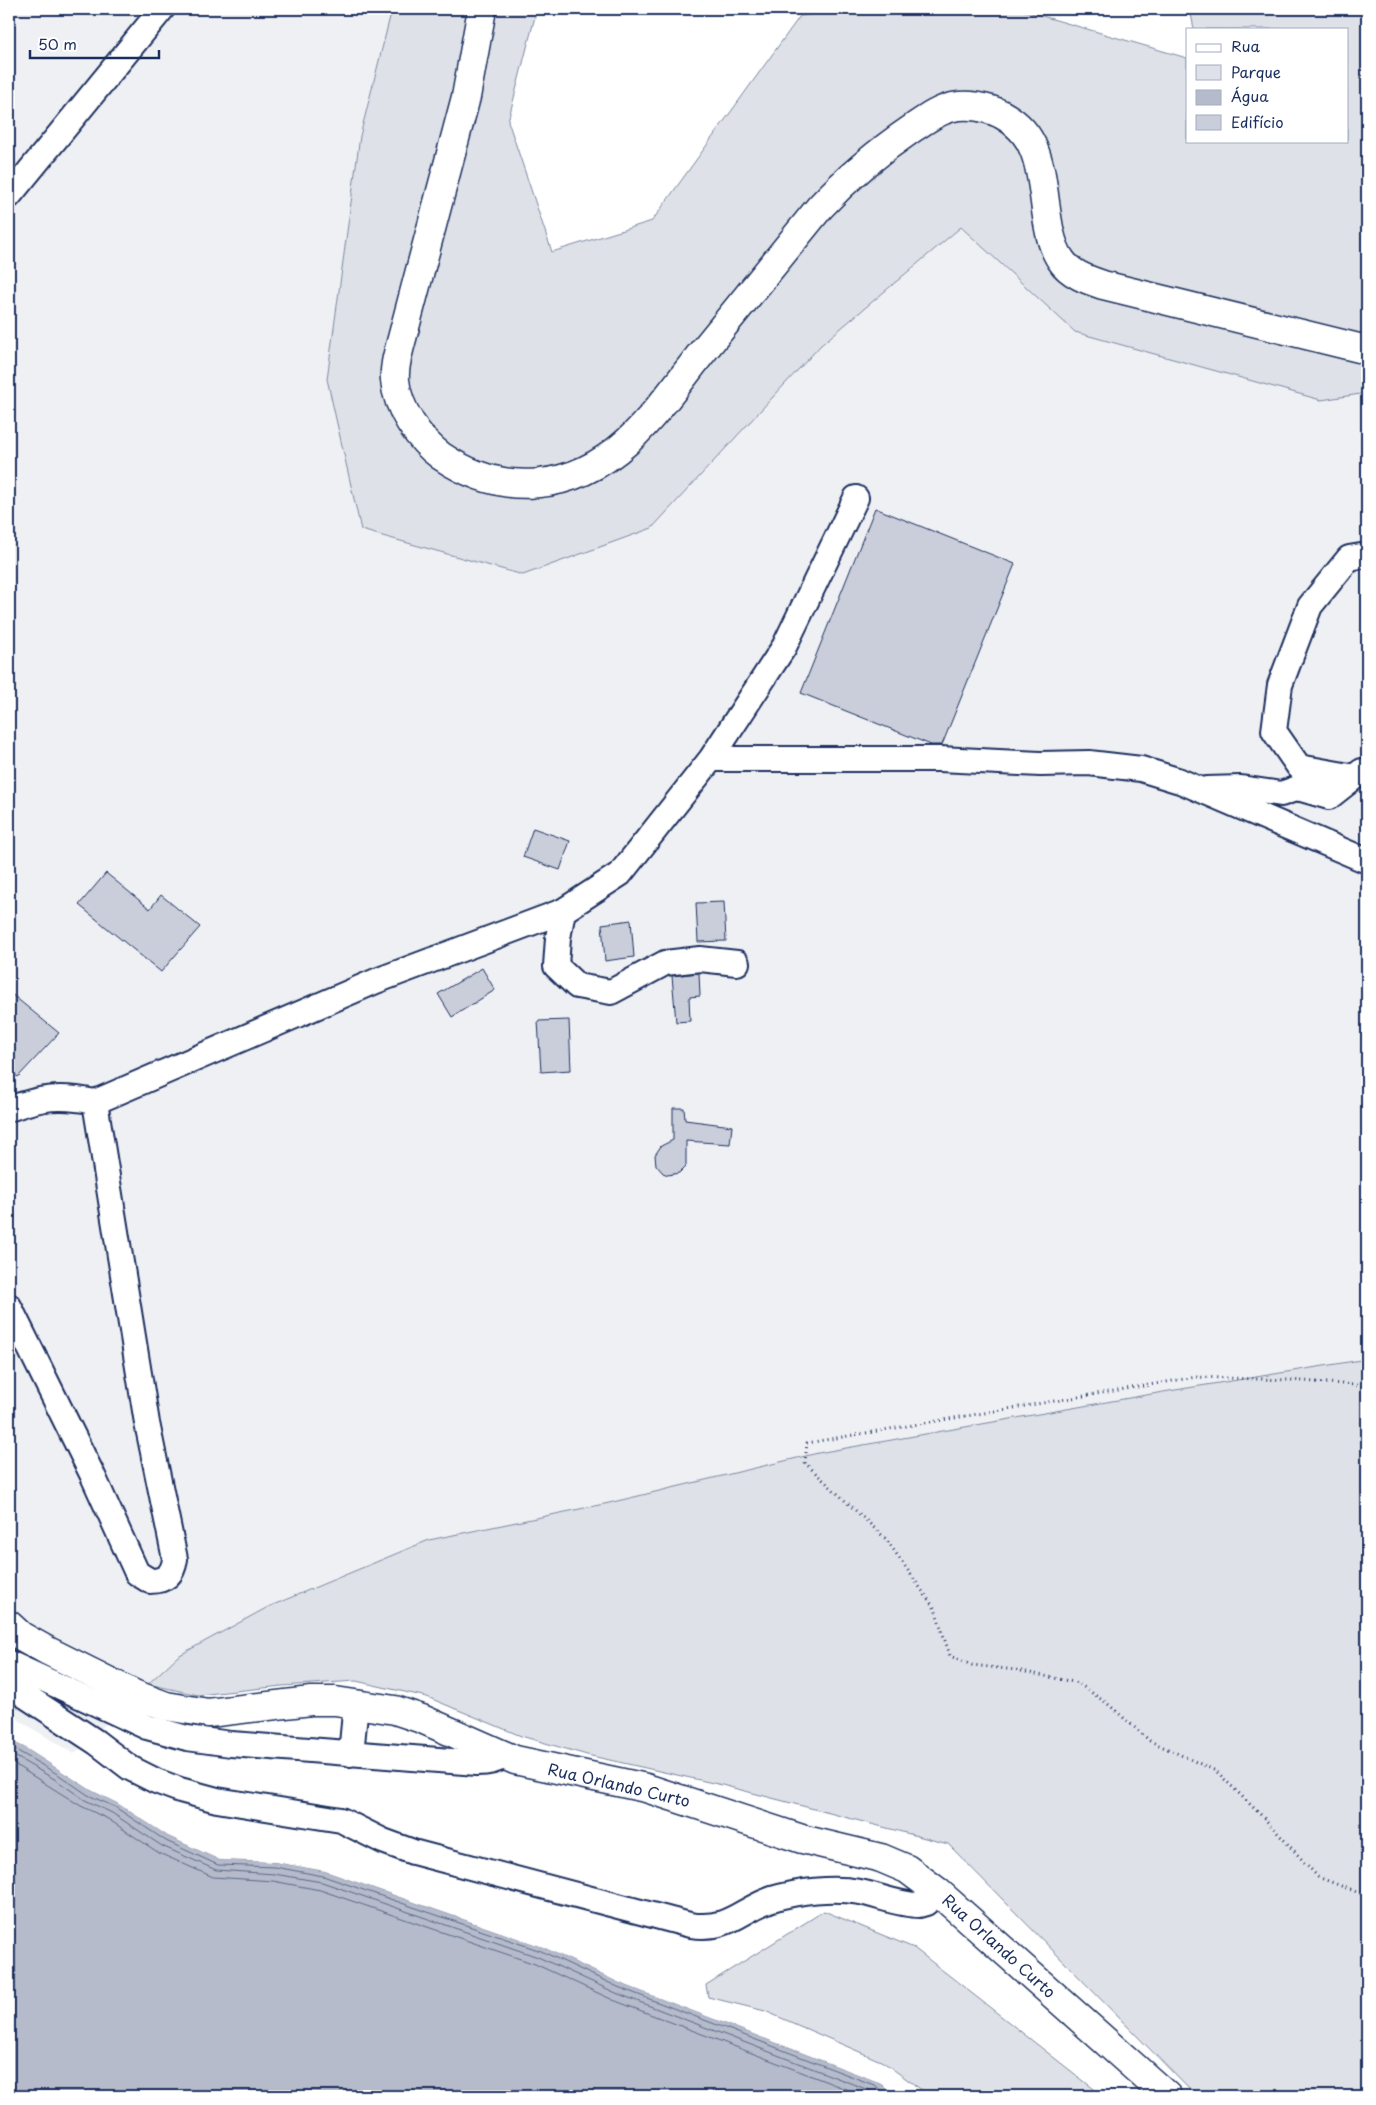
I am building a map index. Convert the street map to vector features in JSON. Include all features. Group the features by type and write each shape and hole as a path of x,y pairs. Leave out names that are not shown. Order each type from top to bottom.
{"main road":[{"path":"482,9 466,97 400,346 395,373 395,382 402,402 422,438 438,454 476,475 511,484 542,483 585,470 616,450 649,419 838,187 883,149 930,116 953,107 972,106 994,111 1012,121 1024,131 1040,165 1053,243 1060,260 1075,273 1103,285 1367,350"},
{"name":"Rua Orlando Curto","path":"9,1625 22,1636 48,1652 136,1695 182,1710 208,1713 311,1701 356,1703 394,1710 415,1717 504,1756 551,1769 646,1788 802,1840 881,1858 908,1870 938,1892 1167,2096"}],"lane":[{"path":"9,196 162,9"},
{"path":"9,1108 35,1100 71,1097 95,1102 376,981 564,911 620,874 711,759 784,647 856,498"},
{"path":"1361,772 1299,767 1274,730 1280,685 1310,606 1349,558 1367,555"},
{"path":"711,759 940,758 1040,764 1089,763 1141,769 1180,781 1367,860"},
{"path":"1201,790 1241,788 1281,794 1298,788 1328,797 1361,772"},
{"path":"1278,822 1277,807 1281,794"},
{"path":"564,911 558,938 556,966 577,986 611,992 665,964 700,959 737,963"},
{"path":"9,1306 93,1476 137,1573 150,1581 164,1579 174,1568 175,1559 147,1423 95,1102"},
{"path":"9,1664 139,1724 187,1738 231,1744 477,1763 488,1763 504,1756"},
{"path":"9,1685 130,1768 180,1790 217,1800 341,1820 383,1842 413,1852 690,1925 706,1927 729,1922 772,1900 806,1892 840,1889 919,1905 926,1903 938,1892"},
{"path":"351,1754 356,1703"}],"path":[{"path":"1367,1386 1290,1380 1196,1377 806,1444 806,1463 886,1539 935,1609 950,1656 972,1665 1016,1670 1078,1683 1108,1704 1150,1741 1216,1771 1263,1817 1318,1877 1367,1896"}],"shaded area":[{"path":"9,9 392,9 360,136 327,379 361,530 523,575 821,345 961,227 1075,332 1321,400 1367,393 1367,1359 1163,1392 818,1453 609,1503 429,1540 268,1607 178,1656 74,1754 9,1714"}],"green space":[{"path":"392,9 537,9 508,121 552,252 652,221 800,16 858,9 1018,9 1186,58 1186,142 1348,142 1348,28 1194,28 1190,9 1367,9 1367,393 1321,400 1075,332 961,227 821,345 652,528 523,575 361,530 327,379 360,136"},
{"path":"1367,1359 1367,2096 1196,2096 948,1844 722,1785 587,1755 521,1736 427,1697 356,1681 282,1686 198,1695 148,1684 178,1656 268,1607 429,1540 609,1503 818,1453 1163,1392"},
{"path":"824,1911 914,1948 1103,2096 930,2096 883,2062 765,2011 708,1997 706,1985"}],"water":[{"path":"9,1740 24,1747 91,1790 117,1803 168,1836 220,1860 275,1862 325,1871 543,1947 620,1983 876,2081 898,2096 9,2096"}],"pier":[{"path":"9,1738 25,1745 92,1788 118,1801 170,1834 221,1858 275,1860 325,1869 543,1944 621,1980 877,2079 900,2096 876,2081 620,1983 543,1947 325,1871 275,1862 220,1860 168,1836 117,1803 91,1790 24,1747 9,1740"}],"building":[{"path":"875,508 1015,564 942,745 931,745 801,693"},
{"path":"533,828 570,841 560,870 523,857"},
{"path":"106,873 150,909 161,895 200,927 161,972 79,905"},
{"path":"724,902 726,941 698,942 696,903"},
{"path":"631,920 634,957 605,961 602,924"},
{"path":"482,968 495,990 452,1017 438,994"},
{"path":"699,973 700,996 689,997 690,1021 676,1022 672,976"},
{"path":"9,992 59,1033 18,1077 9,1071"},
{"path":"569,1020 571,1070 541,1072 538,1021"},
{"path":"673,1108 684,1108 685,1120 732,1126 730,1144 686,1141 686,1166 679,1173 668,1175 663,1173 656,1165 655,1155 661,1146 673,1140"}]}
